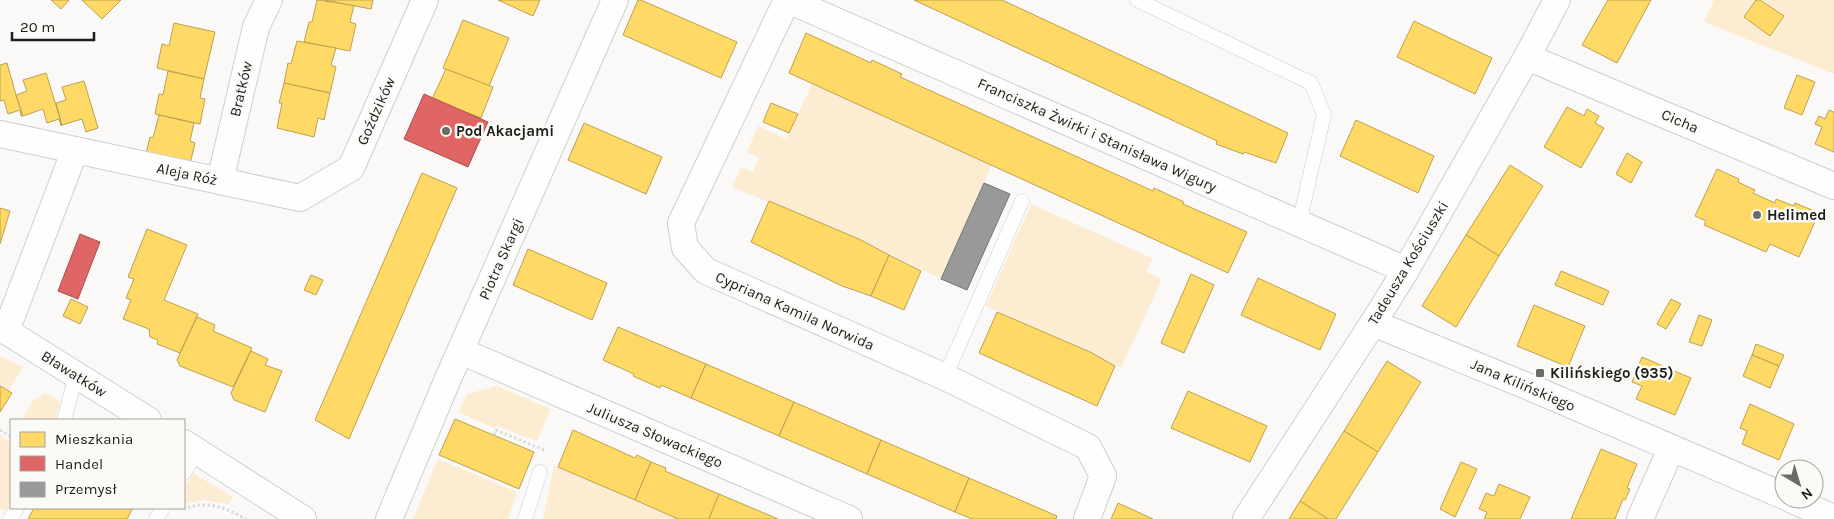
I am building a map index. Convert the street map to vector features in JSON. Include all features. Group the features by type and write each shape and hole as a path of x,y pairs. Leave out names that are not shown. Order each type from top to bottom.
{"street":[{"name":"Bratków","path":"220,181 256,27 269,0"},
{"name":"Goździków","path":"300,198 351,168 425,0"},
{"name":"Piotra Skargi","path":"389,519 615,0"},
{"name":"Franciszka Żwirki i Stanisława Wigury","path":"788,0 1406,270"},
{"name":"Cypriana Kamila Norwida","path":"788,0 681,223 685,248 706,271 945,377 1088,447 1103,476 1086,519"},
{"name":"Tadeusza Kościuszki","path":"1246,519 1406,270 1527,57 1557,0"},
{"name":"Cicha","path":"1527,57 1834,186"},
{"name":"Aleja Róż","path":"0,134 300,198"},
{"path":"3,330 75,150"},
{"name":"Jana Kilińskiego","path":"1373,323 1534,389 1774,492"},
{"name":"Bławatków","path":"3,330 146,419"},
{"name":"Juliusza Słowackiego","path":"461,351 849,519"},
{"path":"190,447 303,519"},
{"path":"1640,519 1671,449"},
{"path":"1813,509 1834,518"}],"lane":[{"path":"1137,0 1311,83 1324,115 1299,223"},
{"path":"945,377 1022,201"},
{"path":"64,419 76,375"},
{"path":"185,469 190,447"},
{"path":"525,519 540,472"}],"path":[{"path":"494,435 496,430 549,452"},
{"path":"185,508 207,504 221,507 246,519"}],"shaded area":[{"path":"1714,0 1834,0 1834,74 1704,22"},
{"path":"812,84 992,165 941,279 861,240 732,187 741,167 753,172 759,158 747,152 758,126 786,139"},
{"path":"1031,204 1152,258 1147,272 1162,279 1121,368 986,306"},
{"path":"0,356 23,367 8,391 0,386"},
{"path":"497,386 551,409 537,441 496,426 494,428 458,412 467,394"},
{"path":"44,393 49,394 60,402 55,419 23,419 33,401"},
{"path":"0,435 10,442 10,503 5,511 0,508"},
{"path":"438,459 517,492 508,519 413,519"},
{"path":"554,466 558,467 678,519 543,519"},
{"path":"193,473 233,497 229,504 204,500 185,504 185,486"}],"building: Mieszkania":[{"path":"51,0 69,0 61,9"},
{"path":"82,0 121,0 102,19"},
{"path":"317,0 354,5 350,22 356,24 350,51 304,42 309,22 312,22"},
{"path":"324,0 373,0 371,9"},
{"path":"498,0 540,0 533,16"},
{"path":"638,0 737,42 721,78 623,35"},
{"path":"914,0 1002,0 1288,133 1276,163 1216,144 1217,141"},
{"path":"1608,0 1651,0 1617,63 1582,45"},
{"path":"1756,0 1760,0 1784,16 1770,36 1744,17"},
{"path":"463,20 509,38 489,86 443,68"},
{"path":"1414,21 1492,58 1475,94 1397,57"},
{"path":"174,23 215,32 204,79 157,68 162,44 169,46"},
{"path":"806,33 871,63 872,60 902,74 900,77 1153,191 1154,188 1184,202 1183,204 1247,232 1228,273 789,73"},
{"path":"297,41 336,48 331,65 336,67 330,93 284,83 288,63 291,64"},
{"path":"7,63 23,116 21,116 20,110 8,114 4,100 0,101 0,65"},
{"path":"446,69 493,87 481,118 432,99"},
{"path":"168,71 204,79 200,98 205,99 200,124 155,114 159,94 163,95"},
{"path":"46,73 61,126 59,119 47,123 43,109 23,116 16,95 27,91 23,80"},
{"path":"1797,75 1815,82 1802,115 1784,108"},
{"path":"84,81 98,128 86,132 82,119 62,125 56,103 66,100 62,87"},
{"path":"284,83 330,93 324,120 318,118 314,137 277,128 282,103 279,103"},
{"path":"771,103 798,114 789,133 763,122"},
{"path":"1567,107 1584,116 1587,109 1599,116 1595,123 1604,128 1581,168 1544,147"},
{"path":"1829,110 1834,112 1834,152 1815,144 1822,127 1815,124 1819,116 1825,119"},
{"path":"159,115 194,123 190,141 195,143 189,168 145,158 150,137 153,138"},
{"path":"1356,120 1434,156 1418,193 1340,156"},
{"path":"584,123 662,157 646,194 568,160"},
{"path":"1627,153 1642,162 1631,183 1616,174"},
{"path":"1510,165 1543,186 1499,256 1466,235"},
{"name":"Helimed","path":"1717,169 1739,179 1738,182 1755,190 1753,193 1775,203 1776,199 1794,206 1795,203 1819,213 1799,257 1770,244 1766,252 1704,225 1706,221 1695,216"},
{"path":"422,173 457,188 349,439 315,420"},
{"path":"769,201 861,240 889,255 871,296 842,286 751,242"},
{"path":"0,208 10,211 0,244"},
{"path":"147,229 187,245 164,300 198,314 180,353 157,344 158,340 150,337 149,329 123,319 131,300 126,298 134,279 128,277"},
{"path":"1466,235 1499,256 1456,327 1422,306"},
{"path":"528,249 607,283 592,320 513,285"},
{"path":"889,255 921,271 904,310 871,296"},
{"path":"1561,271 1609,291 1603,305 1555,285"},
{"path":"1191,274 1214,285 1184,353 1161,343"},
{"path":"311,275 323,280 316,295 304,290"},
{"path":"1258,278 1336,314 1320,350 1241,315"},
{"path":"71,299 88,307 80,324 63,316"},
{"path":"1671,299 1681,304 1666,329 1657,324"},
{"path":"1534,305 1585,326 1568,367 1517,346"},
{"path":"997,312 1090,352 1115,366 1097,406 979,353"},
{"path":"1699,315 1712,320 1702,346 1689,342"},
{"path":"197,317 215,325 213,331 252,348 233,387 180,366 177,360"},
{"path":"618,327 706,364 691,398 661,385 660,388 603,360"},
{"path":"1756,344 1784,355 1779,366 1752,355"},
{"path":"251,351 268,359 265,365 282,371 265,412 234,400 231,393"},
{"path":"1752,355 1779,366 1770,388 1743,376"},
{"path":"1642,357 1691,378 1675,415 1636,399 1642,386 1632,382"},
{"path":"1387,361 1421,382 1378,452 1344,431"},
{"path":"706,364 794,402 779,436 691,398"},
{"path":"0,386 12,393 0,412"},
{"path":"1188,391 1267,426 1250,462 1171,428"},
{"path":"794,402 881,440 867,474 779,436"},
{"path":"1750,404 1794,424 1779,459 1742,444 1747,431 1740,428"},
{"path":"455,419 534,452 519,489 439,455"},
{"path":"573,430 635,458 637,455 651,462 635,500 558,467"},
{"path":"1344,431 1378,452 1336,519 1328,519 1300,501"},
{"path":"881,440 969,478 955,512 867,474"},
{"path":"1601,449 1637,464 1627,488 1630,489 1625,500 1623,499 1615,519 1571,519"},
{"path":"651,462 666,468 665,471 719,494 709,519 678,519 635,500"},
{"path":"1461,462 1477,469 1455,517 1440,509"},
{"path":"969,478 1057,516 1056,519 972,519 955,512"},
{"path":"1499,484 1530,497 1520,519 1484,519 1487,512 1479,509 1486,493 1494,496"},
{"path":"719,494 778,519 709,519"},
{"path":"1300,501 1328,519 1289,519"},
{"path":"1118,503 1153,519 1111,519"},
{"path":"33,509 132,509 127,519 28,519"}],"building: Handel":[{"name":"Pod Akacjami","path":"424,94 488,122 468,167 404,139"},
{"path":"80,234 100,242 78,299 58,291"}],"building: Przemysł":[{"path":"984,183 1010,194 967,290 941,279"}],"place":[{"name":"Pod Akacjami","path":"446,131"},
{"name":"Helimed","path":"1757,215"},
{"name":"Kilińskiego (935)","path":"1540,373"}]}
